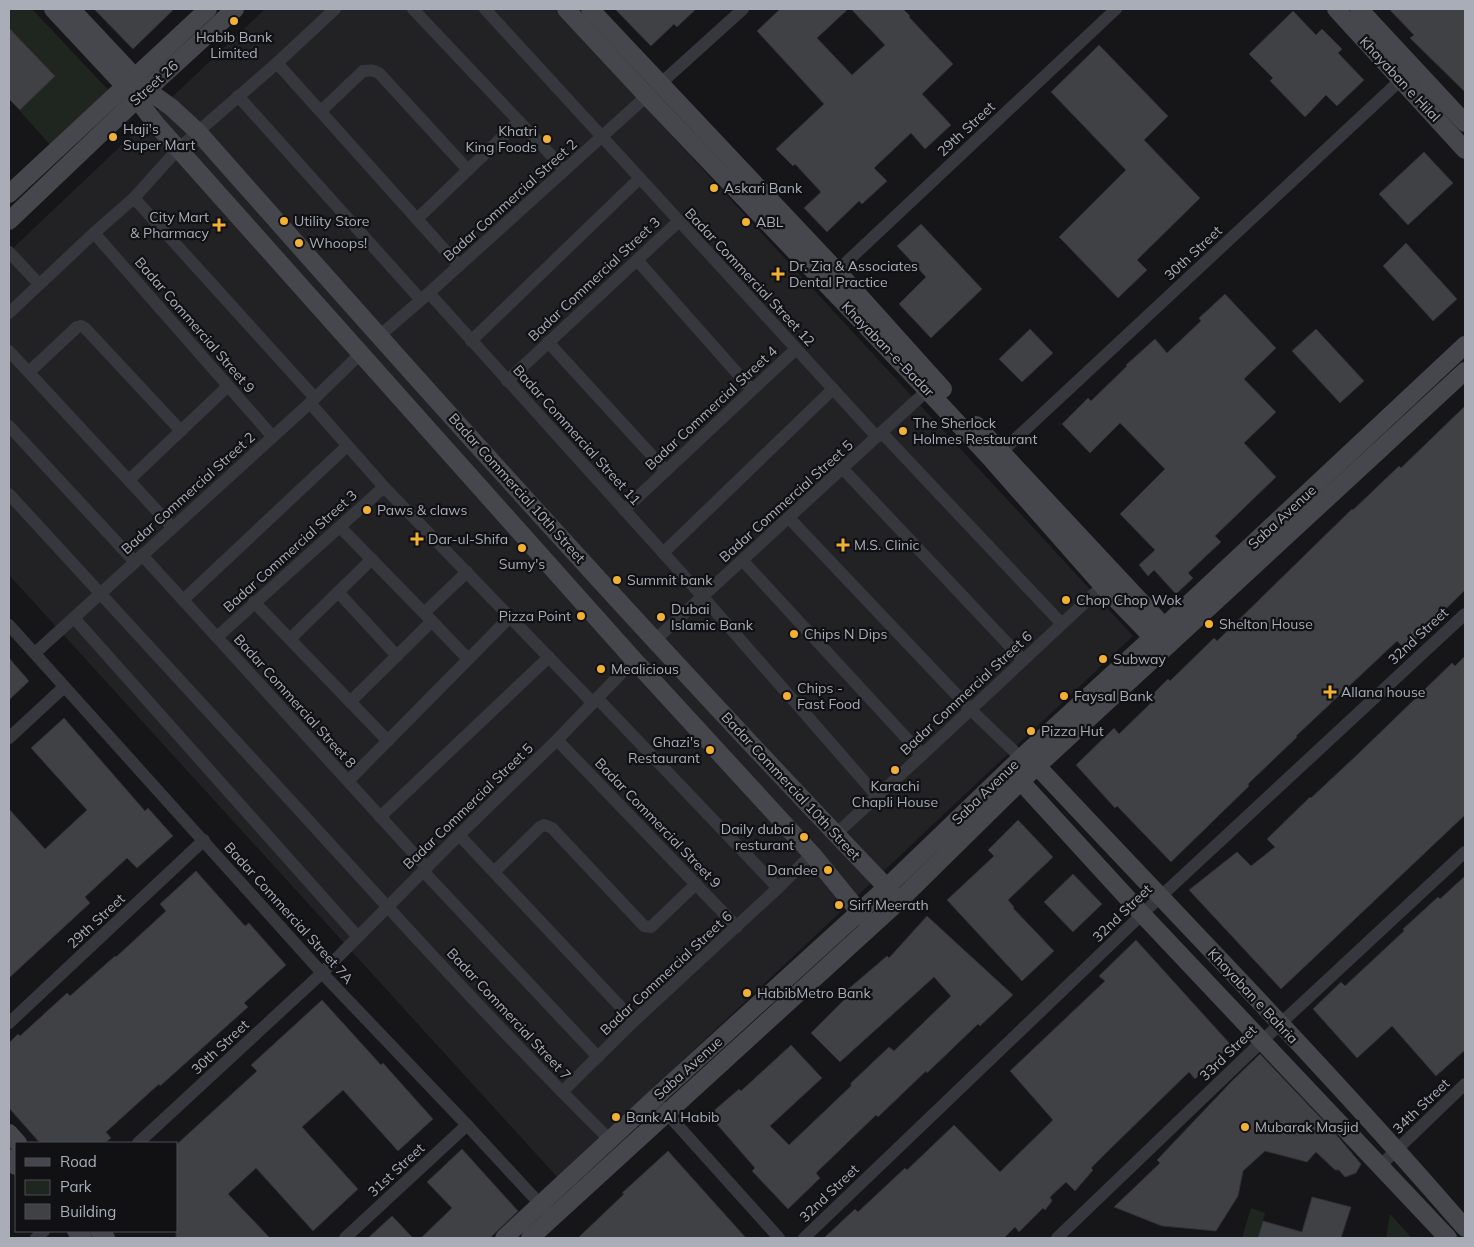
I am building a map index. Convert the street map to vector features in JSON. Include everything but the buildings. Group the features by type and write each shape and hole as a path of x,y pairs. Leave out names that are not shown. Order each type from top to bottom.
{"main road":[{"path":"53,9 136,88"},
{"path":"70,9 136,88"},
{"name":"Street 26","path":"9,221 136,88 208,9"},
{"name":"Street 26","path":"9,194 136,88 235,9"},
{"name":"Khayaban-e-Badar","path":"566,9 647,96 932,386 1164,638"},
{"name":"Khayaban-e-Badar","path":"590,9 837,271 932,386"},
{"name":"Khayaban e Hilal","path":"1336,9 1465,123"},
{"name":"Khayaban e Hilal","path":"1359,9 1465,150"},
{"name":"Badar Commercial 10th Street","path":"136,88 171,107 198,132 378,337 655,640 899,901"},
{"name":"Badar Commercial 10th Street","path":"136,88 156,124 634,660 812,854 871,926"},
{"name":"Saba Avenue","path":"1164,638 1465,345"},
{"name":"Saba Avenue","path":"530,1238 546,1210 610,1140 654,1099 859,911 1024,766 1164,638 1465,371"},
{"path":"1024,766 1142,914 1448,1238"},
{"name":"Saba Avenue","path":"504,1238 546,1210 666,1113 899,901 1024,766"},
{"name":"Khayaban e Bahria","path":"1024,766 1160,897 1397,1149 1465,1228"}],"street":[{"path":"413,9 565,170"},
{"name":"Badar Commercial Street 12","path":"485,9 833,389 880,435 1062,624"},
{"name":"Badar Commercial Street 2","path":"378,337 425,297 743,9"},
{"name":"29th Street","path":"837,271 1116,9"},
{"path":"9,313 134,198 178,149 277,63 328,11"},
{"path":"277,63 459,266"},
{"path":"321,111 363,71 375,71 379,73 468,170"},
{"name":"30th Street","path":"996,456 1408,74"},
{"name":"Badar Commercial Street 11","path":"238,96 425,297 472,341 508,380 703,597 877,796"},
{"path":"417,219 519,121"},
{"path":"472,341 640,178"},
{"path":"134,198 312,400 348,446 384,487 778,888"},
{"name":"Badar Commercial Street 3","path":"508,380 679,221"},
{"name":"Badar Commercial Street 9","path":"94,233 272,436"},
{"path":"9,252 39,284"},
{"path":"637,260 752,390"},
{"path":"29,372 77,327 81,326 85,328 181,431"},
{"path":"548,342 666,471"},
{"name":"Badar Commercial Street 4","path":"624,510 796,349"},
{"path":"9,351 172,528"},
{"name":"Badar Commercial Street 2","path":"35,654 360,354"},
{"path":"129,480 228,386"},
{"name":"Badar Commercial Street 5","path":"655,640 932,386"},
{"path":"663,553 833,389"},
{"name":"Badar Commercial Street 8","path":"9,426 183,600 348,781 425,870 598,1057"},
{"path":"183,600 348,446"},
{"path":"843,468 1023,660"},
{"name":"Badar Commercial Street 3","path":"217,637 384,487"},
{"name":"Badar Commercial Street 7","path":"10,497 101,593 387,907 610,1140"},
{"path":"789,518 1024,766"},
{"path":"340,527 468,660"},
{"path":"290,639 372,560"},
{"path":"743,560 922,755"},
{"path":"350,702 396,656 467,572"},
{"name":"Badar Commercial Street 6","path":"836,834 1109,580"},
{"path":"338,592 396,656"},
{"path":"254,602 388,741"},
{"name":"32nd Street","path":"804,1238 1160,897 1465,614"},
{"path":"348,781 510,617"},
{"path":"74,618 358,937"},
{"name":"Badar Commercial Street 7A","path":"9,625 322,973 467,1124 546,1210"},
{"path":"380,817 549,657"},
{"name":"Badar Commercial Street 5","path":"322,973 459,835 557,740 634,660"},
{"path":"9,738 64,687"},
{"name":"Badar Commercial Street 9","path":"557,740 737,927"},
{"path":"494,872 544,825 552,828 644,926 651,927 696,884"},
{"path":"459,835 634,1021"},
{"name":"29th Street","path":"9,1022 204,840"},
{"name":"33rd Street","path":"1057,1238 1262,1041 1465,852"},
{"name":"Badar Commercial Street 6","path":"562,1092 634,1021 737,927 812,854"},
{"name":"30th Street","path":"139,1142 322,973"},
{"name":"34th Street","path":"1380,1166 1465,1084"},
{"path":"654,1099 779,1238"},
{"name":"31st Street","path":"345,1238 467,1124"}],"shaded area":[{"path":"265,9 555,9 1133,636 558,1178 9,575 9,252"}],"green space":[{"path":"9,9 32,9 112,94 54,149 9,99"},
{"path":"1251,1208 1265,1213 1258,1238 1242,1238"},
{"path":"1390,1214 1412,1238 1386,1238"}],"place":[{"name":"Habib Bank Limited","path":"234,21"},
{"name":"Haji's Super Mart","path":"113,137"},
{"name":"Khatri King Foods","path":"547,139"},
{"name":"Askari Bank","path":"714,188"},
{"name":"Utility Store","path":"284,221"},
{"name":"ABL","path":"746,222"},
{"name":"City Mart & Pharmacy","path":"219,225"},
{"name":"Whoops!","path":"299,243"},
{"name":"Dr. Zia & Associates Dental Practice","path":"778,274"},
{"name":"The Sherlock Holmes Restaurant","path":"903,431"},
{"name":"Paws & claws","path":"367,510"},
{"name":"Dar-ul-Shifa","path":"417,539"},
{"name":"M.S. Clinic","path":"843,545"},
{"name":"Sumy's","path":"522,548"},
{"name":"Summit bank","path":"617,580"},
{"name":"Chop Chop Wok","path":"1066,600"},
{"name":"Pizza Point","path":"581,616"},
{"name":"Dubai Islamic Bank","path":"661,617"},
{"name":"Shelton House","path":"1209,624"},
{"name":"Chips N Dips","path":"794,634"},
{"name":"Subway","path":"1103,659"},
{"name":"Mealicious","path":"601,669"},
{"name":"Allana house","path":"1330,692"},
{"name":"Chips - Fast Food","path":"787,696"},
{"name":"Faysal Bank","path":"1064,696"},
{"name":"Pizza Hut","path":"1031,731"},
{"name":"Ghazi's Restaurant","path":"710,750"},
{"name":"Karachi Chapli House","path":"895,770"},
{"name":"Daily dubai resturant","path":"804,837"},
{"name":"Dandee","path":"828,870"},
{"name":"Sirf Meerath","path":"839,905"},
{"name":"HabibMetro Bank","path":"747,993"},
{"name":"Bank Al Habib","path":"616,1117"},
{"name":"Mubarak Masjid","path":"1245,1127"}]}
